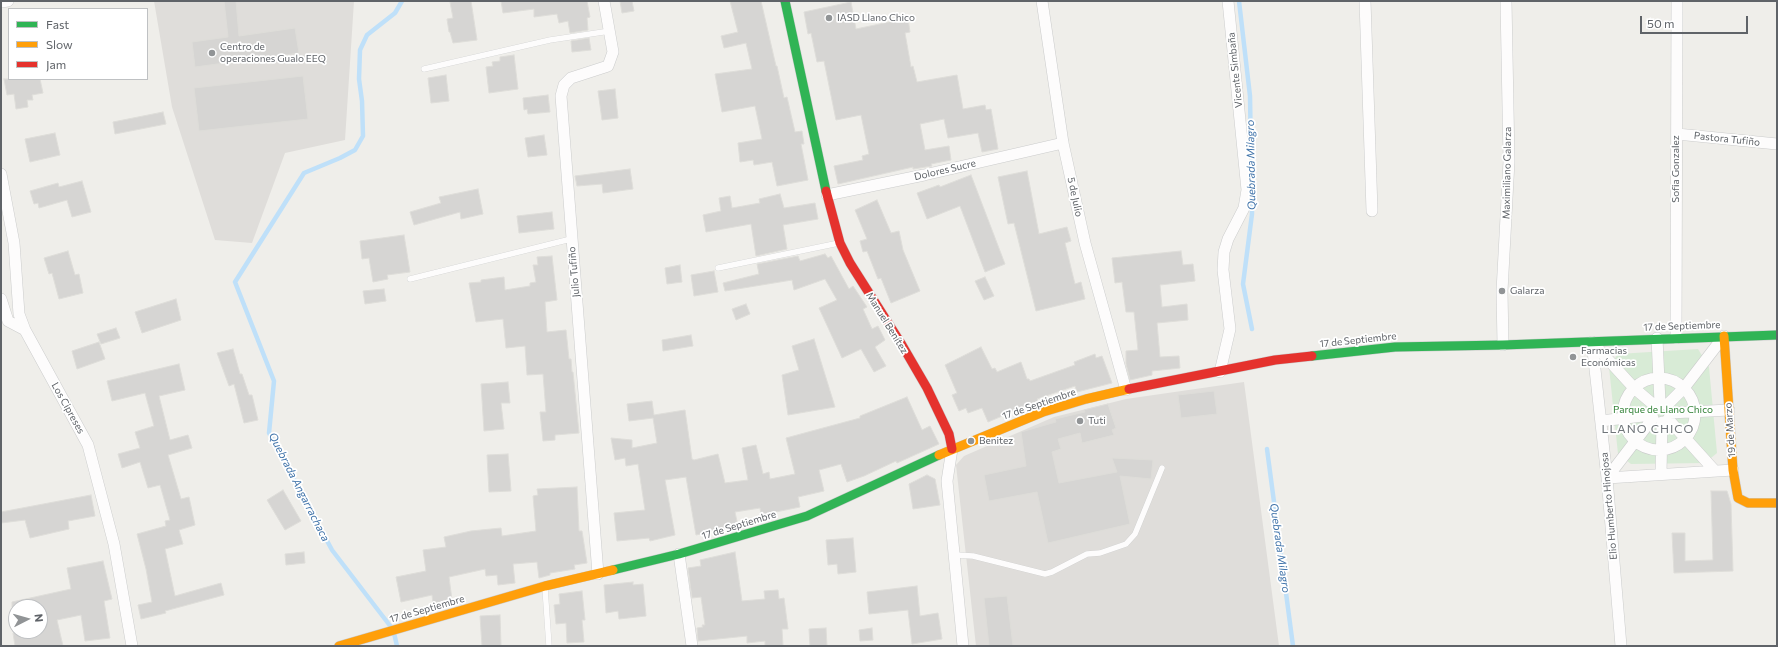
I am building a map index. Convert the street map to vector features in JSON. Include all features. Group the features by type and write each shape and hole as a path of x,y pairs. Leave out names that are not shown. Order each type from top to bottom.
{"street":[{"path":"1,2 8,1"},
{"name":"Julio Tufiño","path":"598,574 561,96 564,85 571,78 608,66 613,52 604,1"},
{"name":"Manuel Benítez","path":"785,1 826,195 840,243 850,264 902,345 927,388 949,434 952,449 947,480 963,646"},
{"name":"5 de Julio","path":"1042,1 1063,143 1085,243 1126,390"},
{"name":"Vicente Simbaña","path":"1220,372 1230,329 1223,270 1224,252 1228,239 1244,208 1247,190 1228,1"},
{"path":"1365,1 1372,211"},
{"name":"Maximiliano Galarza","path":"1503,345 1502,291 1509,160 1506,1"},
{"name":"Sofia Gonzalez","path":"1676,338 1677,1"},
{"name":"Pastora Tufiño","path":"1677,134 1777,144"},
{"name":"Dolores Sucre","path":"826,195 924,175 1063,143"},
{"name":"Los Cipreses","path":"1,174 14,244 19,314 25,330 88,445 114,544 132,646"},
{"path":"1,299 8,320 25,330"},
{"name":"17 de Septiembre","path":"339,646 545,586 679,554 807,516 952,449 1043,412 1086,399 1126,390 1275,360 1395,347 1503,345 1657,338 1777,335"},
{"path":"1607,478 1634,441 1684,388 1724,336"},
{"name":"19 de Marzo","path":"1607,478 1733,470 1724,336"},
{"path":"1657,338 1661,412 1661,474"},
{"path":"1592,342 1634,388 1661,412 1686,438 1715,471"},
{"name":"Elio Humberto Hinojosa","path":"1592,342 1607,478 1621,646"},
{"path":"1659,378 1672,380 1684,388 1693,404 1695,413 1694,422 1686,438 1678,444 1661,450 1647,448 1634,441 1627,430 1623,418 1625,402 1634,388 1646,380 1659,378"},
{"path":"1601,421 1661,412 1695,413 1729,410"},
{"path":"1733,470 1738,498 1748,503 1777,503"},
{"path":"679,554 692,646"}],"lane":[{"path":"424,69 550,40 610,31"},
{"path":"410,280 572,238"},
{"path":"718,268 840,243"},
{"path":"954,555 973,556 1045,574 1052,572 1087,554 1100,553 1126,544 1135,534 1162,468"},
{"path":"545,586 549,646"}],"shaded area":[{"path":"154,1 354,1 345,140 285,153 252,243 215,240 172,107"},
{"path":"1244,382 1279,646 976,646 956,465 964,456 1054,417 1126,399"}],"green space":[{"name":"Parque de Llano Chico","path":"1698,349 1709,367 1717,453 1705,463 1631,464 1618,454 1609,367 1618,354"}],"building":[{"path":"224,1 236,1 239,36 295,28 299,53 195,67 192,42 228,37"},
{"path":"471,1 477,40 453,43 449,32 447,19 453,18 450,2"},
{"path":"501,1 587,1 590,17 587,18 588,30 570,33 568,21 559,23 557,14 534,17 534,9 503,13"},
{"path":"620,1 632,1 634,11 622,13"},
{"path":"730,1 761,1 784,98 787,97 795,132 802,131 804,144 801,144 808,180 777,186 772,162 754,165 753,160 740,162 738,143 762,139 755,106 722,112 715,74 752,69 746,43 724,48 721,36 738,32"},
{"path":"851,2 856,29 908,18 910,32 905,33 911,67 913,66 917,82 957,75 963,109 985,105 986,110 991,109 998,149 982,152 978,133 948,138 944,119 920,124 925,150 949,146 951,160 931,164 932,166 913,169 913,167 838,184 834,166 863,160 862,156 869,154 861,115 836,120 824,61 817,62 811,33 808,34 804,12"},
{"path":"589,38 591,50 572,52 571,41"},
{"path":"514,55 518,89 489,93 486,67 493,66 492,62 500,61 500,57"},
{"path":"446,75 449,101 431,103 428,78"},
{"path":"303,76 308,119 199,131 194,88"},
{"path":"4,79 40,80 43,93 32,95 33,100 27,100 28,107 16,109 14,94 7,95"},
{"path":"615,89 618,118 602,120 598,91"},
{"path":"548,95 550,112 528,114 527,109 524,110 523,98"},
{"path":"163,112 166,124 115,134 113,122"},
{"path":"55,133 60,155 30,162 25,139"},
{"path":"544,135 547,155 528,157 525,138"},
{"path":"630,169 633,189 603,193 602,184 577,186 575,176"},
{"path":"1027,171 1039,234 1067,227 1071,241 1065,243 1075,284 1081,282 1085,299 1036,311 1014,223 1008,224 998,177"},
{"path":"971,175 1005,264 985,272 960,206 927,219 917,193 939,185 940,187"},
{"path":"82,181 91,212 72,217 67,200 39,208 38,203 34,204 30,191 58,183 59,187"},
{"path":"478,189 483,214 461,219 460,212 414,225 410,212 441,203 439,197"},
{"path":"780,194 784,208 815,203 818,219 783,225 787,249 756,256 751,224 706,232 703,215 721,211 719,198 730,196 732,208 760,203 759,199"},
{"path":"877,200 891,233 899,231 903,250 920,291 891,303 881,278 878,279 867,251 863,252 860,241 867,239 855,210"},
{"path":"552,212 554,229 519,233 517,216"},
{"path":"404,235 410,272 387,275 388,279 373,282 369,258 362,259 360,241"},
{"path":"68,251 75,275 79,274 83,293 59,299 52,273 49,274 44,258"},
{"path":"1181,251 1183,265 1193,264 1195,281 1160,285 1162,307 1187,304 1188,320 1157,323 1160,357 1179,356 1180,368 1152,371 1152,375 1130,380 1126,364 1126,351 1138,350 1134,312 1126,312 1122,282 1115,283 1112,258"},
{"path":"825,254 828,258 831,256 849,289 853,286 867,307 863,309 872,329 878,326 885,340 875,347 886,366 874,372 861,349 842,358 819,308 837,300 825,279 794,290 792,280 725,291 723,283 759,274 757,264 798,256 800,261"},
{"path":"552,256 557,300 545,302 547,332 566,330 569,359 571,359 573,372 579,433 555,435 555,440 543,441 540,412 546,412 543,374 527,375 525,346 506,348 503,319 476,322 469,283 504,277 505,290 530,286 530,283 536,282 533,265 538,265 537,257"},
{"path":"680,265 682,282 667,284 665,268"},
{"path":"714,271 718,292 694,296 691,275"},
{"path":"985,277 994,296 984,300 975,281"},
{"path":"384,289 386,301 365,304 363,291"},
{"path":"176,299 181,320 142,333 135,312"},
{"path":"746,304 750,314 736,320 732,309"},
{"path":"116,328 120,338 101,344 97,334"},
{"path":"691,335 693,346 663,351 662,340"},
{"path":"814,339 835,407 788,415 782,375 799,370 792,346"},
{"path":"99,342 105,359 77,369 72,351"},
{"path":"981,347 992,369 995,368 997,372 1021,362 1027,379 1030,381 1075,365 1074,362 1095,354 1096,358 1102,356 1112,383 1077,392 1075,386 1037,399 1038,401 988,422 982,408 968,413 966,408 959,411 952,395 957,393 945,365"},
{"path":"233,349 240,374 242,374 249,395 252,395 258,420 244,423 234,384 229,386 217,353"},
{"path":"179,364 185,390 159,396 170,440 188,435 192,448 168,455 181,499 189,497 195,525 179,530 183,544 165,549 175,596 221,583 224,595 141,619 138,605 152,602 146,569 137,534 166,526 165,521 170,520 160,485 148,488 140,462 122,468 118,454 140,448 135,432 154,426 145,393 112,401 107,381"},
{"path":"508,382 510,403 501,403 504,429 484,431 481,384"},
{"path":"1214,391 1217,414 1181,418 1178,395"},
{"path":"907,397 922,430 930,426 939,444 897,463 896,461 847,482 841,464 819,470 824,491 798,497 800,507 761,515 760,508 735,512 738,526 696,535 686,477 665,480 675,535 650,541 649,538 617,541 614,513 645,510 638,464 626,466 625,458 615,460 611,438 632,440 632,448 657,443 653,418 629,421 627,404 652,401 654,415 685,410 692,459 694,460 718,454 725,483 748,480 742,448 756,445 763,474 769,472 770,479 795,474 786,438 860,418 860,416"},
{"path":"1108,404 1116,428 1112,430 1114,435 1082,443 1080,433 1058,439 1061,449 1052,452 1059,483 1117,472 1112,458 1153,460 1151,479 1120,476 1130,524 1048,543 1037,492 989,501 984,475 1026,466 1021,432 1056,422 1055,419 1085,412 1084,410"},
{"path":"508,454 511,491 489,492 487,455"},
{"path":"927,475 935,479 940,505 913,509 909,484"},
{"path":"577,487 579,531 582,531 587,563 574,565 575,569 550,573 550,575 539,578 537,562 513,564 515,583 498,585 497,575 486,576 485,569 449,577 452,600 433,603 432,595 401,602 396,577 426,571 423,550 446,547 444,537 471,531 501,528 502,536 536,531 533,496 538,495 537,489"},
{"path":"283,490 301,521 285,530 267,500"},
{"path":"1711,491 1727,491 1731,504 1733,571 1674,573 1672,533 1685,533 1685,561 1713,560"},
{"path":"91,495 95,516 68,521 69,529 30,538 25,520 1,523 1,512"},
{"path":"853,538 856,572 838,574 837,564 828,565 826,540"},
{"path":"304,552 305,563 286,565 285,554"},
{"path":"735,552 742,601 765,599 764,591 778,590 779,599 784,598 788,629 782,629 783,646 765,646 765,641 747,643 747,636 698,641 697,628 705,625 701,597 692,598 688,568 701,566 700,560"},
{"path":"103,561 112,599 104,601 110,638 85,641 81,615 57,620 63,646 15,646 14,639 48,639 48,599 26,599 71,589 67,568"},
{"path":"633,582 633,585 643,584 646,616 619,619 618,611 606,613 604,585"},
{"path":"917,586 920,616 938,613 942,639 912,644 908,610 869,614 867,592"},
{"path":"582,591 585,620 582,620 584,642 567,643 566,623 556,624 554,605 560,604 559,594"},
{"path":"1007,596 1013,646 989,646 984,598"},
{"path":"500,615 501,646 482,646 480,616"},
{"path":"826,628 827,646 810,646 809,629"},
{"path":"872,628 873,640 860,641 859,630"}],"waterway":[{"name":"Quebrada Angarrachaca","path":"391,627 332,550 269,433 274,381 235,282 304,173 355,150 363,136 362,101 359,79 360,50 367,35 395,13 402,1"},
{"name":"Quebrada Milagro","path":"1239,1 1250,96 1252,214 1243,284 1252,329"},
{"name":"Quebrada Milagro","path":"1267,449 1293,646"},
{"name":"Quebrada Angarrachaca","path":"394,633 397,646"}],"traffic: fast":[{"path":"785,1 826,191"},
{"path":"1312,356 1395,347 1503,345 1777,335"},
{"path":"613,570 679,554 807,516 939,455"}],"traffic: slow":[{"path":"1724,336 1733,470 1738,498 1748,503 1777,503"},
{"path":"939,455 1043,412 1086,399 1129,389"},
{"path":"339,646 545,586 613,570"}],"traffic: jam":[{"path":"826,191 840,243 850,263 902,345 927,388 949,434 952,449"},
{"path":"1129,389 1275,360 1312,356"}],"place":[{"name":"IASD Llano Chico","path":"829,18"},
{"name":"Centro de operaciones Gualo EEQ","path":"212,53"},
{"name":"Galarza","path":"1502,291"},
{"name":"Farmacias Económicas","path":"1573,357"},
{"name":"Tuti","path":"1080,421"},
{"name":"Benitez","path":"971,441"}],"district":[{"name":"LLANO CHICO","path":"1648,429"}]}
